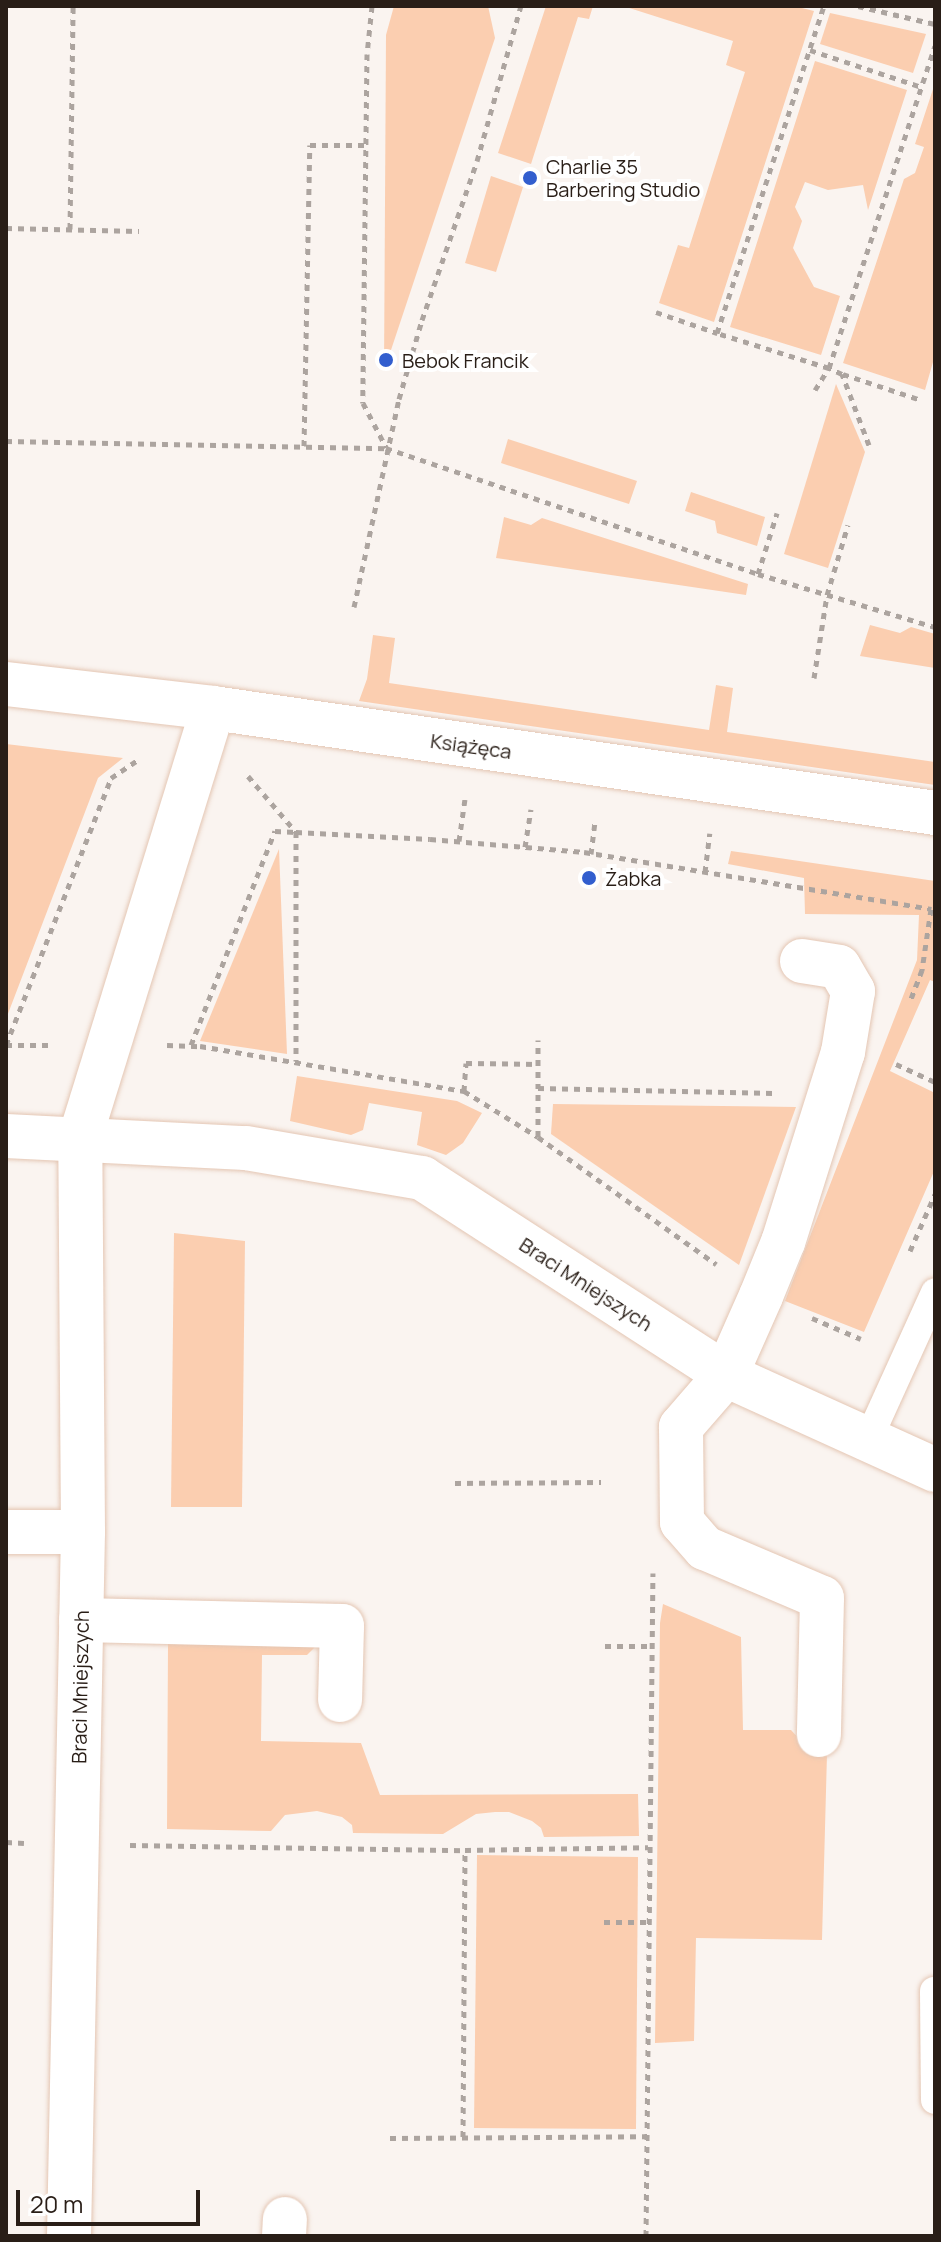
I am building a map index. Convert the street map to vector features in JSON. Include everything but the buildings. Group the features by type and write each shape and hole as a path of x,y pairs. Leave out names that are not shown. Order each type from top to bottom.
{"street":[{"name":"Książęca","path":"6,684 213,708 935,813"},
{"path":"80,1138 213,708"},
{"path":"802,961 839,967 853,991 845,1037 783,1242 726,1375 681,1427 682,1522 705,1548 822,1598 819,1735"},
{"name":"Braci Mniejszych","path":"6,1136 246,1148 422,1178 726,1375 935,1470"},
{"name":"Braci Mniejszych","path":"69,2236 83,1532 80,1138"},
{"path":"6,1532 83,1532"},
{"path":"81,1620 342,1626 340,1700"}],"lane":[{"path":"868,1440 935,1292"},
{"path":"934,1991 935,2100"}],"path":[{"path":"70,229 73,6"},
{"path":"372,6 367,54 363,403 386,448"},
{"path":"354,607 386,448 422,320 477,161 521,6"},
{"path":"717,333 824,6"},
{"path":"858,6 935,24"},
{"path":"815,390 829,368 935,46"},
{"path":"810,50 922,87"},
{"path":"304,446 310,145 365,145"},
{"path":"6,228 139,231"},
{"path":"656,312 921,400"},
{"path":"842,374 869,445"},
{"path":"6,441 386,448 758,574 935,627"},
{"path":"758,574 777,513"},
{"path":"814,678 827,595 848,525"},
{"path":"145,755 111,778 6,1045 191,1045 296,1061 464,1091 538,1137 538,1040"},
{"path":"242,769 296,832 296,1061"},
{"path":"459,841 465,793"},
{"path":"525,847 532,803"},
{"path":"591,854 596,812"},
{"path":"705,872 711,828"},
{"path":"191,1045 275,831 525,847 591,854 803,887"},
{"path":"464,1091 466,1063 538,1064"},
{"path":"896,1065 935,1082"},
{"path":"538,1088 782,1093"},
{"path":"455,1483 601,1482"},
{"path":"646,2236 653,1571"},
{"path":"605,1646 652,1646"},
{"path":"6,1842 465,1850 648,1847"},
{"path":"463,2137 465,1850"},
{"path":"604,1922 649,1922"},
{"path":"390,2138 646,2136"}],"shaded area":[{"path":"394,6 488,6 495,38 384,371 386,35"},
{"path":"546,6 593,6 589,19 578,17 531,164 498,153"},
{"path":"623,6 794,6 814,11 714,322 659,303 678,245 689,248 745,72 726,65 733,41"},
{"path":"830,13 926,34 913,73 820,44"},
{"path":"815,61 907,90 868,210 863,185 828,190 805,182 795,207 802,221 793,248 814,287 840,296 821,355 730,327"},
{"path":"935,83 935,355 925,390 843,363 904,179 915,173 924,147 915,144"},
{"path":"491,176 523,187 496,272 465,263"},
{"path":"836,384 865,452 828,568 784,554"},
{"path":"508,439 637,481 629,504 501,463"},
{"path":"691,492 765,517 757,546 717,533 715,521 685,511"},
{"path":"504,517 531,525 542,518 748,584 746,595 496,558"},
{"path":"870,625 900,633 911,627 935,634 935,668 860,656"},
{"path":"373,635 395,638 389,683 709,730 716,685 733,688 727,732 935,762 935,785 359,701 367,679"},
{"path":"6,744 123,758 98,778 6,1019"},
{"path":"279,849 287,1054 200,1041"},
{"path":"731,851 935,881 935,982 930,980 890,1071 935,1093 935,1169 864,1332 785,1301 917,960 919,915 805,914 804,878 728,864"},
{"path":"297,1076 457,1101 482,1113 463,1143 446,1155 417,1145 422,1112 369,1103 363,1130 351,1135 290,1121"},
{"path":"553,1104 796,1107 739,1265 551,1134"},
{"path":"174,1233 245,1241 242,1507 171,1507"},
{"path":"663,1604 741,1637 743,1730 791,1730 812,1753 827,1754 822,1940 696,1938 694,2041 655,2043 660,1623"},
{"path":"168,1644 315,1647 307,1655 262,1655 261,1741 361,1743 380,1795 638,1794 639,1836 544,1837 541,1828 532,1821 509,1812 476,1814 443,1834 353,1833 352,1825 342,1817 317,1811 285,1815 271,1831 167,1829"},
{"path":"477,1855 638,1857 636,2129 474,2128"}],"place":[{"name":"Charlie 35 Barbering Studio","path":"530,178"},
{"name":"Bebok Francik","path":"386,360"},
{"name":"Żabka","path":"589,878"}]}
